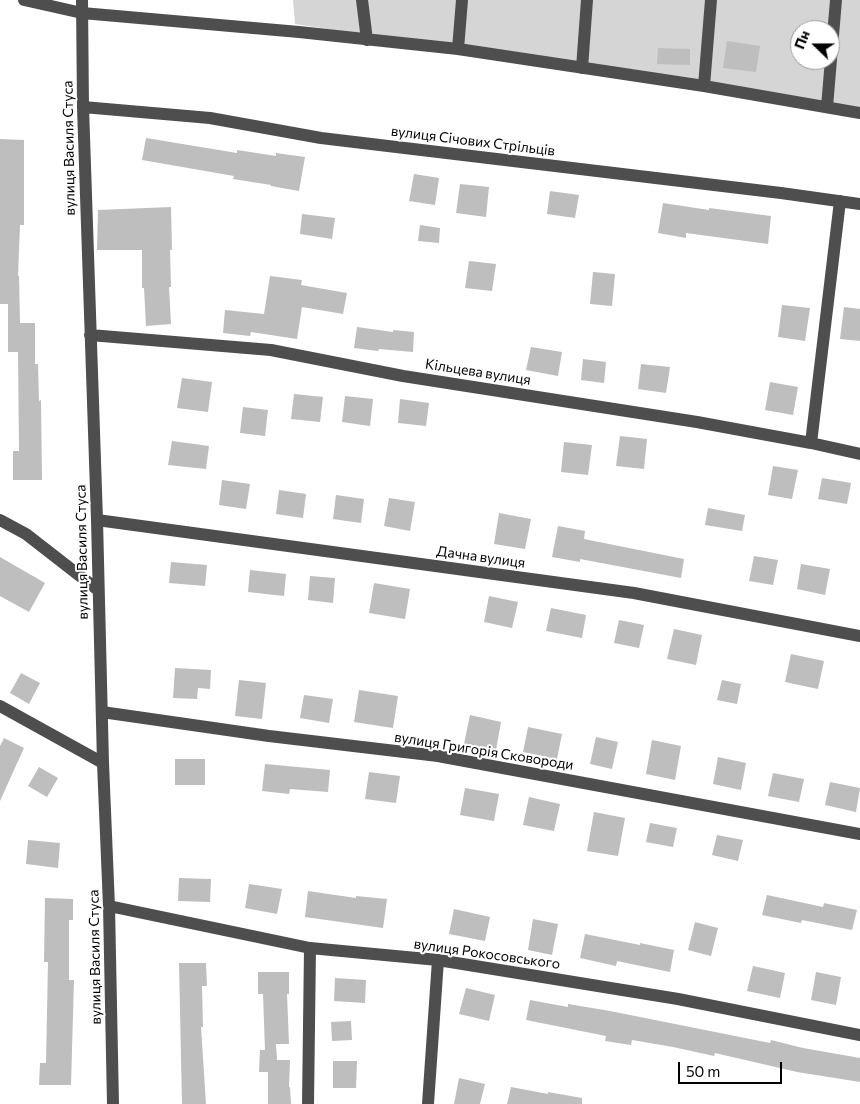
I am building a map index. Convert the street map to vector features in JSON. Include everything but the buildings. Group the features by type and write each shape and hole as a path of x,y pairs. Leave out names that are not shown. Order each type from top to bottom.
{"street":[{"path":"24,0 458,49 704,86 860,112"},
{"path":"362,0 367,40"},
{"path":"458,49 462,0"},
{"path":"582,68 587,0"},
{"path":"704,86 711,0"},
{"path":"827,107 836,0"},
{"name":"вулиця Василя Стуса","path":"82,6 83,106 97,520 102,763 109,906 113,1104"},
{"name":"вулиця Січових Стрільців","path":"83,106 210,118 321,138 860,204"},
{"path":"811,443 840,201"},
{"name":"Кільцева вулиця","path":"90,335 271,350 403,376 687,420 860,454"},
{"path":"0,520 26,534 98,590"},
{"name":"Дачна вулиця","path":"97,520 634,593 860,636"},
{"path":"0,706 102,763"},
{"name":"вулиця Григорія Сковороди","path":"102,712 269,736 438,756 860,834"},
{"name":"вулиця Рокосовського","path":"109,906 310,948 438,960 678,999 860,1035"},
{"path":"308,1104 310,948"},
{"path":"428,1104 438,960"}],"shaded area":[{"path":"293,0 860,0 860,111 295,24"}]}
